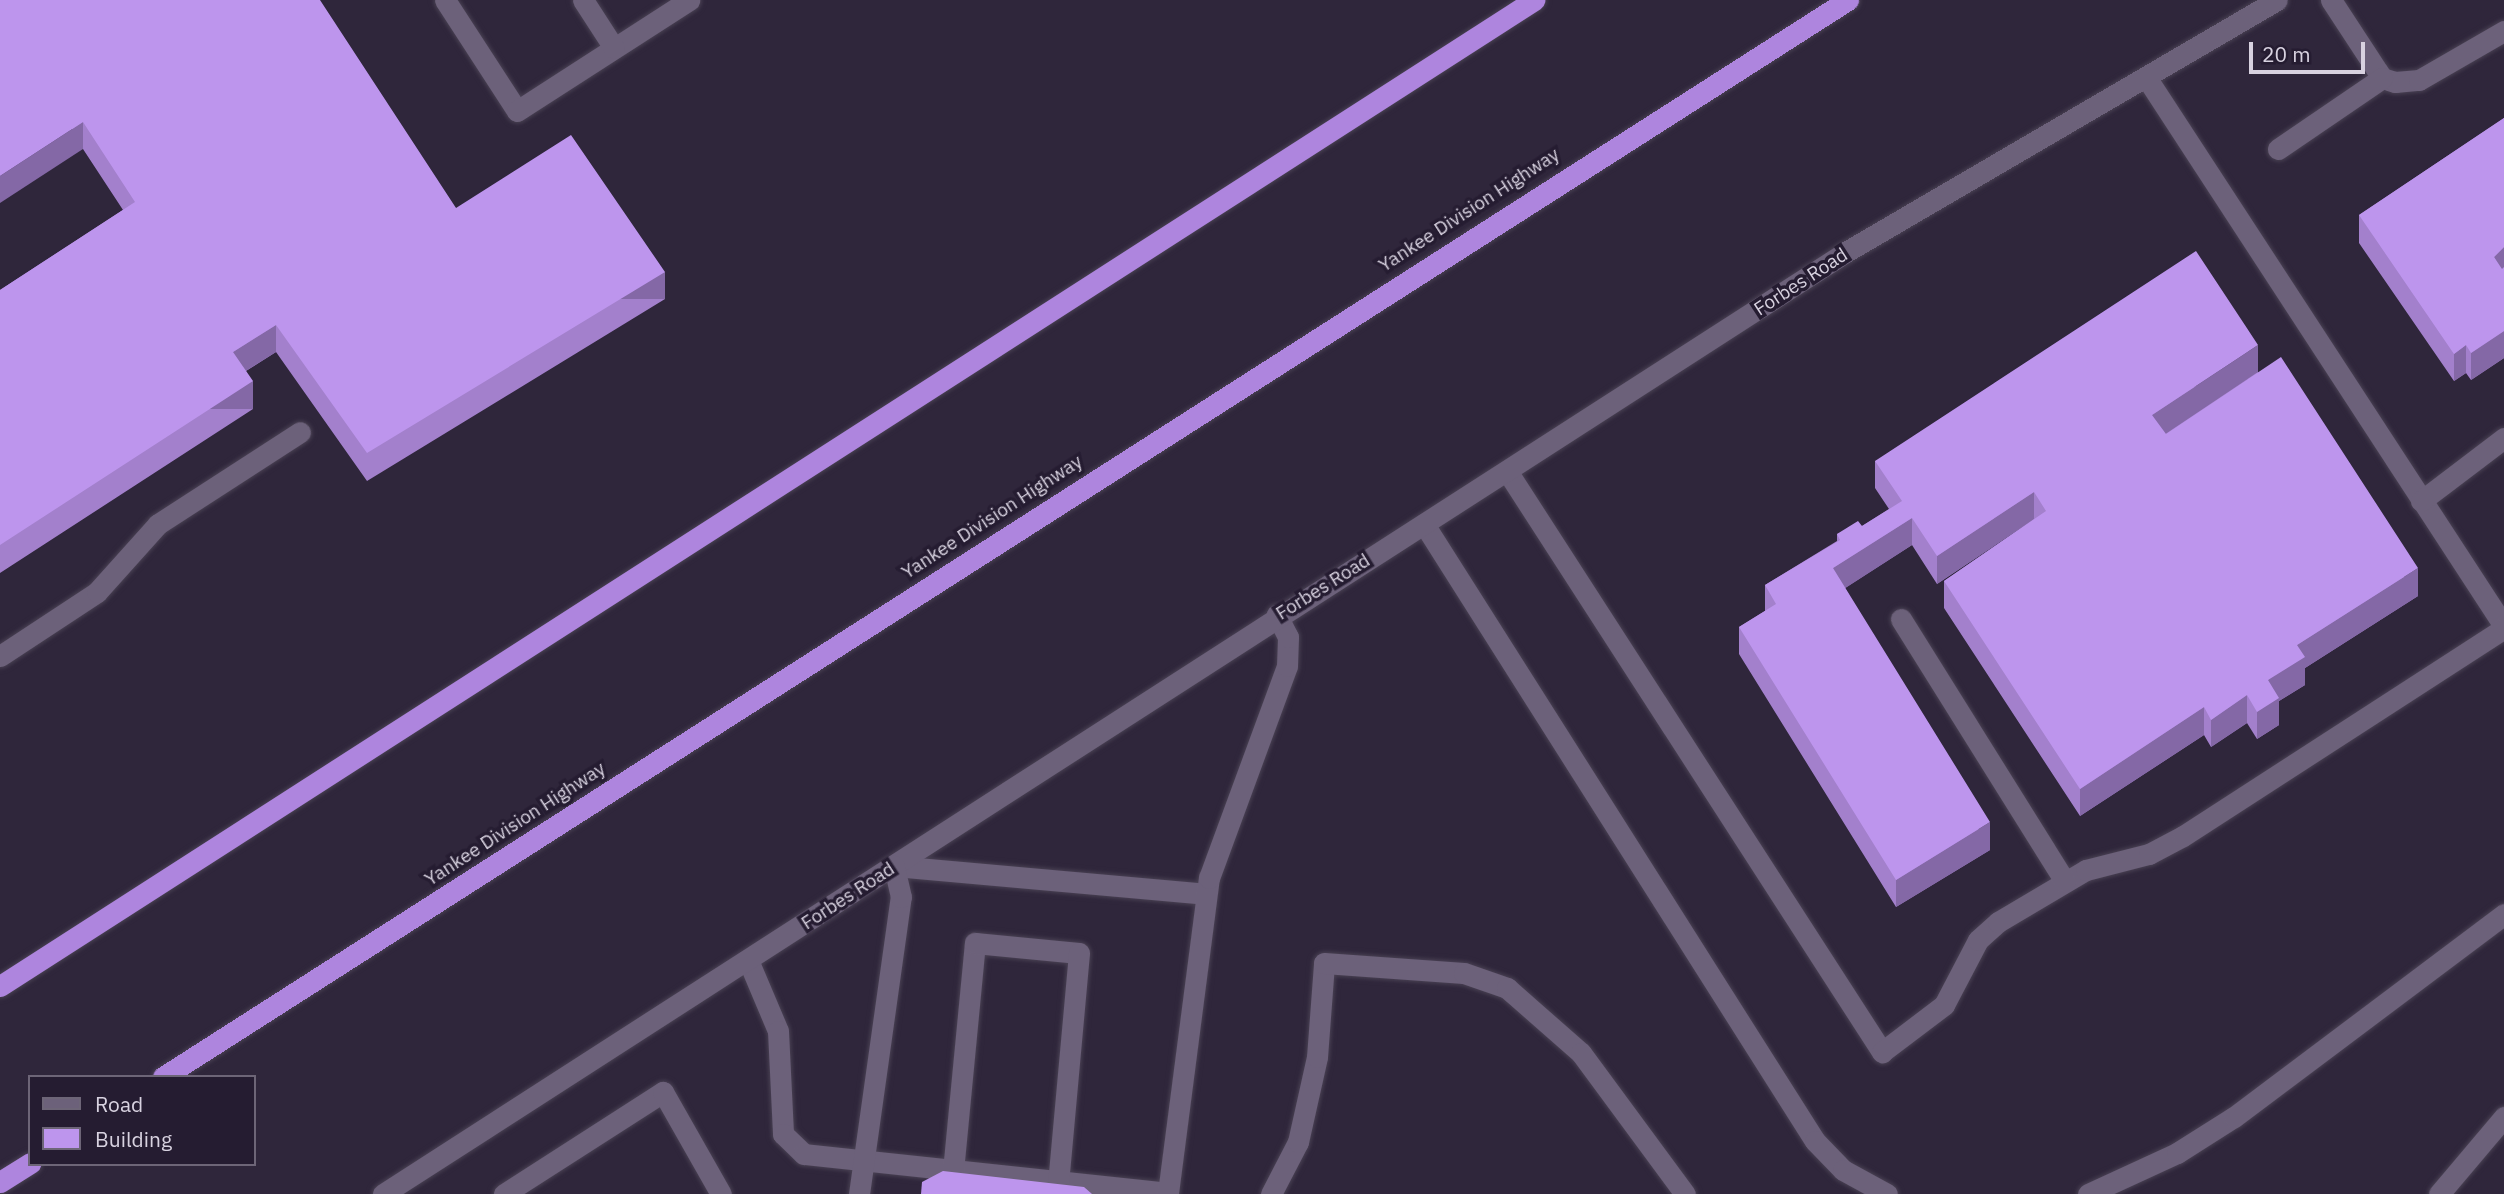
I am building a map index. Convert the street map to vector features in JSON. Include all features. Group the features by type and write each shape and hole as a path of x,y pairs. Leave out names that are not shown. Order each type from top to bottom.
{"highway":[{"path":"0,986 1534,0"},
{"name":"Yankee Division Highway","path":"166,1075 1848,0"},
{"path":"0,1182 28,1164"}],"street":[{"path":"445,0 517,111 689,0"},
{"path":"583,0 614,48"},
{"name":"Forbes Road","path":"383,1194 894,866 1277,615 1424,524 1844,253 2277,0"},
{"path":"2331,0 2382,78"},
{"path":"2278,149 2382,78 2419,80 2504,31"},
{"path":"1507,471 1882,1052 1944,1005 1987,930 2065,881 2183,836 2504,627 2146,78"},
{"path":"0,656 97,592 158,524 300,432"},
{"path":"2421,501 2504,438"},
{"path":"1424,524 1815,1141 1850,1175 1887,1194"},
{"path":"748,960 778,1031 783,1134 804,1154 863,1163 1168,1193 1206,894 1219,844 1284,681 1288,637 1277,615"},
{"path":"1901,619 2065,881"},
{"path":"859,1194 901,897 894,866 1206,894"},
{"path":"2088,1194 2144,1170 2234,1117 2504,914"},
{"path":"953,1171 975,943 1079,953 1058,1182"},
{"path":"1271,1194 1298,1142 1317,1057 1324,963 1464,973 1507,988 1581,1053 1685,1194"},
{"path":"504,1194 663,1092 721,1194"},
{"path":"2439,1194 2504,1117"}],"building":[{"path":"0,0 320,0 456,208 571,135 665,272 367,453 276,325 233,352 253,381 0,545 0,290 135,202 83,122 0,176"},
{"path":"2504,118 2504,247 2494,257 2502,269 2504,267 2504,331 2471,353 2466,345 2454,354 2359,215"},
{"path":"2196,251 2258,345 2152,415 2166,434 2281,357 2418,568 2297,645 2305,657 2268,680 2279,698 2257,712 2247,695 2211,720 2204,707 2080,789 1944,581 2046,511 2034,492 1937,556 1912,518 1833,568 1990,822 1896,880 1739,627 1776,604 1765,585 1840,540 1837,534 1858,521 1862,526 1902,501 1875,461"},
{"path":"943,1171 1084,1187 1092,1194 921,1194 922,1182"}]}
